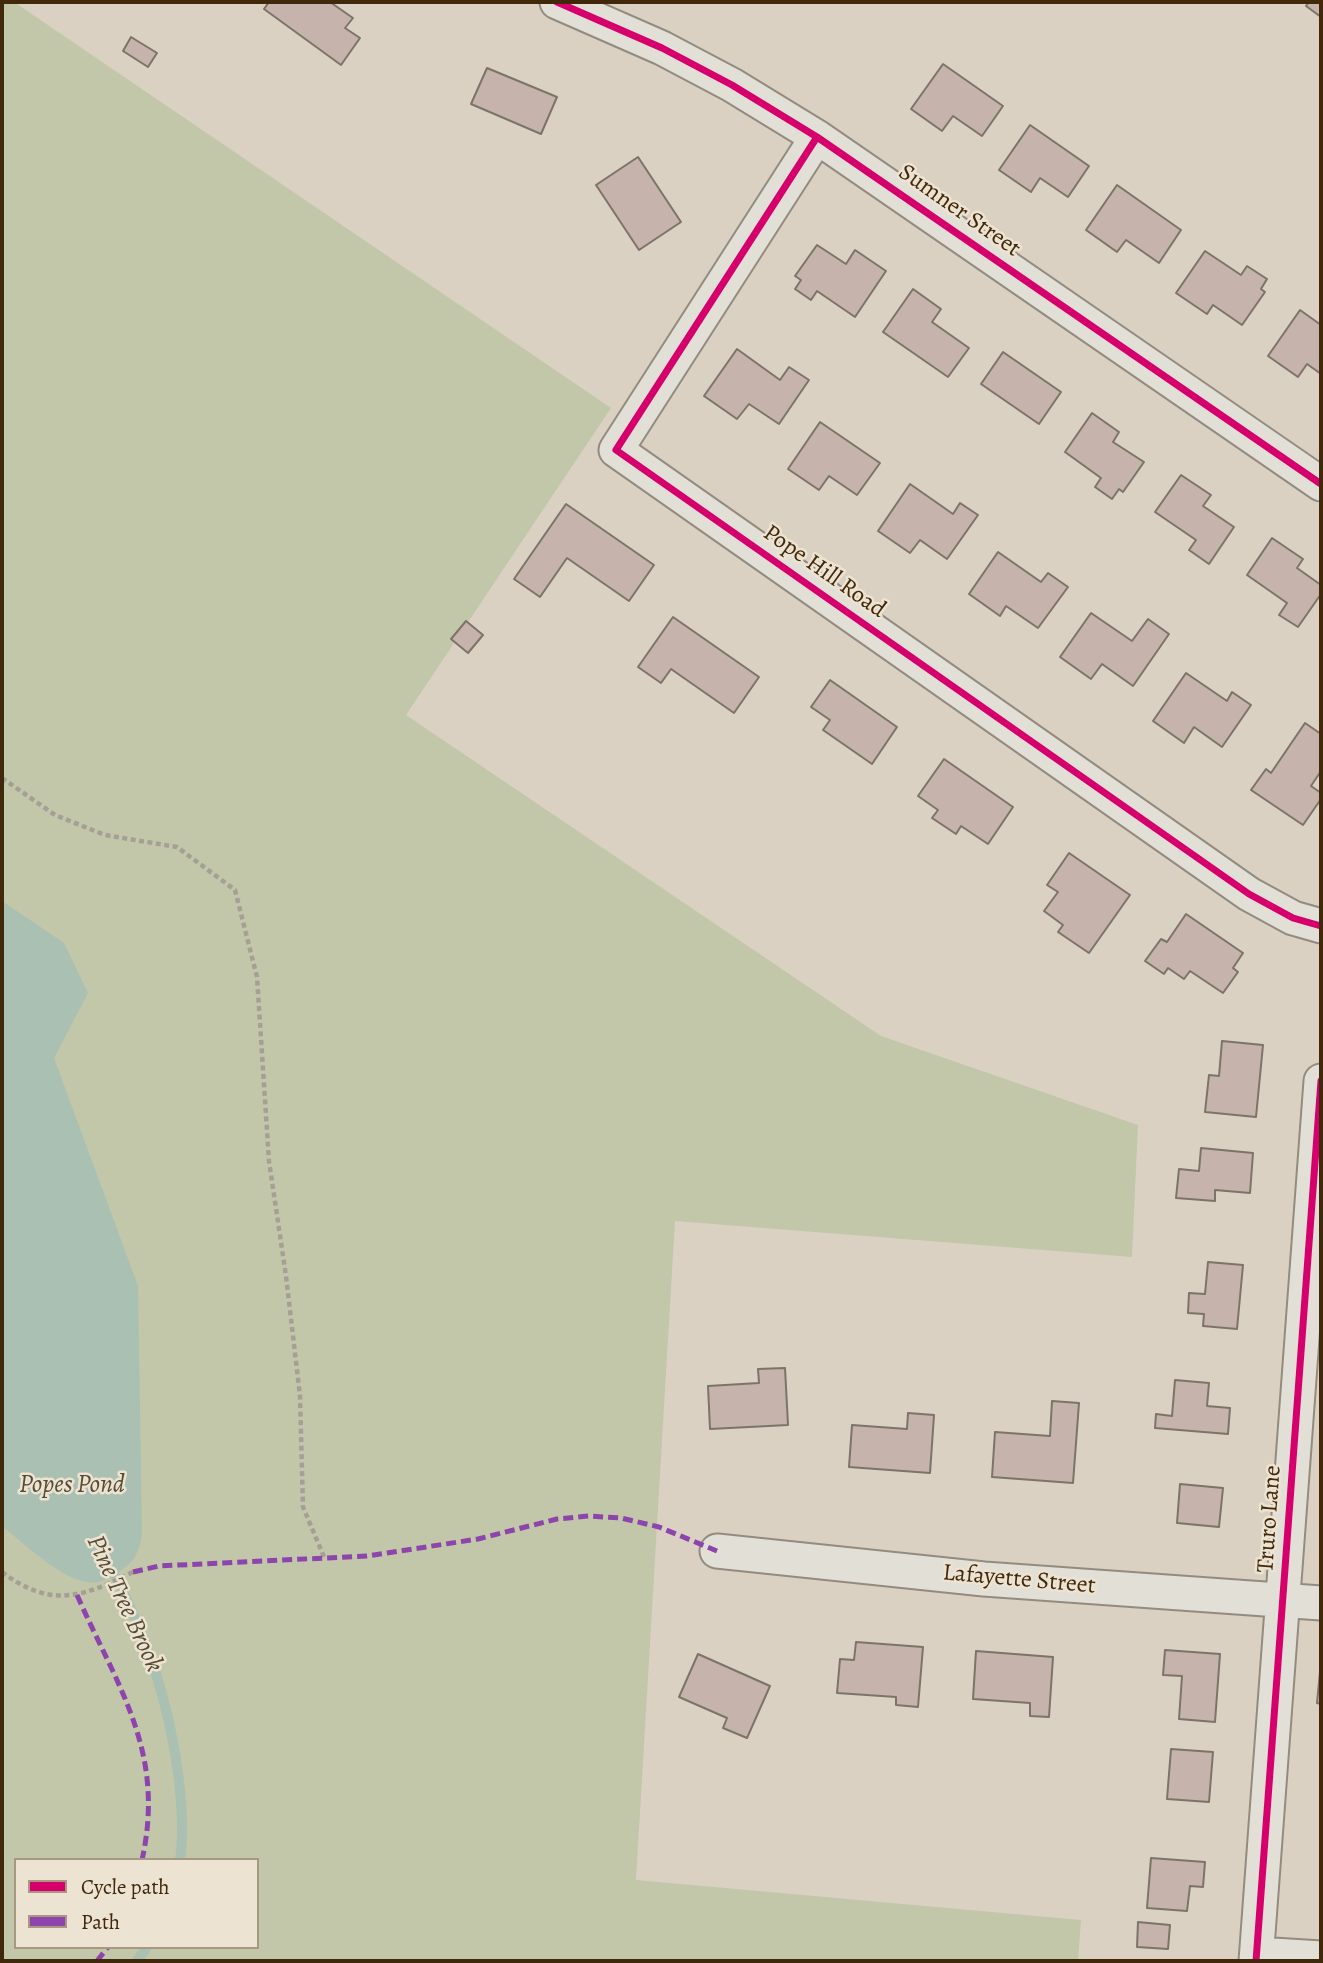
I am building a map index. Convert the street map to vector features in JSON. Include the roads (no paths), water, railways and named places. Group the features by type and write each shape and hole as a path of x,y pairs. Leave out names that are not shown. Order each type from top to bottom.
{"street":[{"name":"Sumner Street","path":"557,2 662,48 732,85 817,137 1321,484"},
{"name":"Pope Hill Road","path":"817,137 616,450 1249,894 1293,918 1321,926"},
{"name":"Truro Lane","path":"1257,1957 1318,1171 1321,1081"},
{"name":"Lafayette Street","path":"717,1551 984,1578 1321,1603"},
{"path":"1257,1957 1321,1958"}],"water":[{"name":"Popes Pond","path":"2,901 64,943 88,993 54,1058 138,1286 142,1534 132,1561 117,1573 98,1582 74,1578 47,1563 2,1526"}],"waterway":[{"name":"Pine Tree Brook","path":"108,1562 145,1641 169,1722 181,1800 180,1858"},
{"name":"Pine Tree Brook","path":"137,1961 146,1949"}]}
